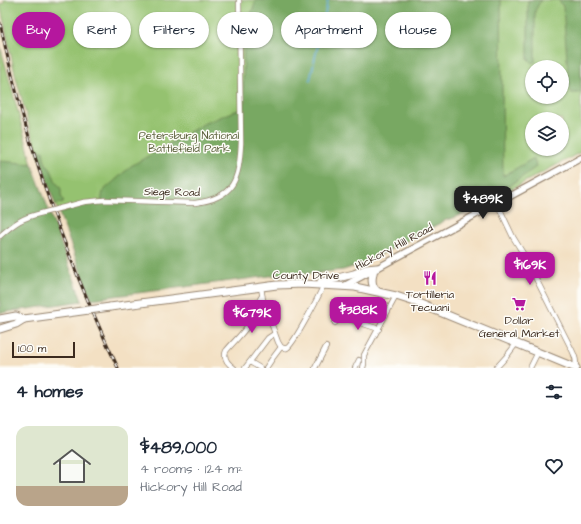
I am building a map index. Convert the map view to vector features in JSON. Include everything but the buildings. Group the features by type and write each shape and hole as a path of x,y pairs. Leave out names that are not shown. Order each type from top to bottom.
{"highway":[{"path":"311,284 354,274 366,269 375,268 372,282 377,291"},
{"name":"County Drive","path":"0,329 16,324 24,319 110,307 283,284 324,284 377,291 435,309 575,368"},
{"name":"County Drive","path":"0,319 16,316 24,319"}],"street":[{"name":"Siege Road","path":"0,236 19,220 42,212 84,202 104,200 195,203 207,202 222,195 230,188 236,180 239,171 241,143 239,0"},
{"name":"Hickory Hill Road","path":"344,286 581,158"},
{"path":"497,203 504,220 572,350 576,362 575,368"},
{"path":"281,347 288,347 294,340 318,298 324,284"},
{"path":"261,287 262,296 274,334 281,347"},
{"path":"234,368 225,358 226,351 251,321 258,302 262,296"},
{"path":"363,368 364,355 396,296"},
{"path":"335,323 339,319 345,318 378,329"},
{"path":"245,368 268,338 274,334"},
{"path":"496,368 516,344"},
{"path":"266,368 281,347"},
{"path":"316,368 326,347"},
{"path":"530,368 538,352"},
{"path":"355,368 358,360"},
{"path":"250,362 260,368"}],"green space":[{"name":"Petersburg National Battlefield Park","path":"4,0 581,0 581,152 487,202 518,180 361,263 318,274 278,274 63,212 59,213 55,204 60,203 49,168 45,162 43,152 37,150 29,126 15,74 0,4 4,3"},
{"path":"256,0 501,0 503,176 534,158 536,167 487,202 463,214 444,221 365,263 343,270 285,274 91,299 59,213 87,204 101,203 103,191 131,166 205,123 243,108 244,48 273,48 273,12 252,12"},
{"path":"528,0 541,0 535,11 535,60 528,59"},
{"path":"559,0 581,0 581,93 571,93 569,85 569,60 567,60 563,7"},
{"path":"0,45 32,164 29,163 0,310"},
{"path":"37,150 43,151 46,164 51,170 61,189 61,196 64,202 55,204"},
{"path":"0,161 32,164 82,301 0,313"}],"waterway":[{"path":"310,80 328,0"}],"railway":[{"path":"0,23 22,112 49,199 81,284 118,368"}],"place":[{"name":"Tortilleria Tecuani","path":"430,278"},
{"name":"Dollar General Market","path":"519,304"}]}
